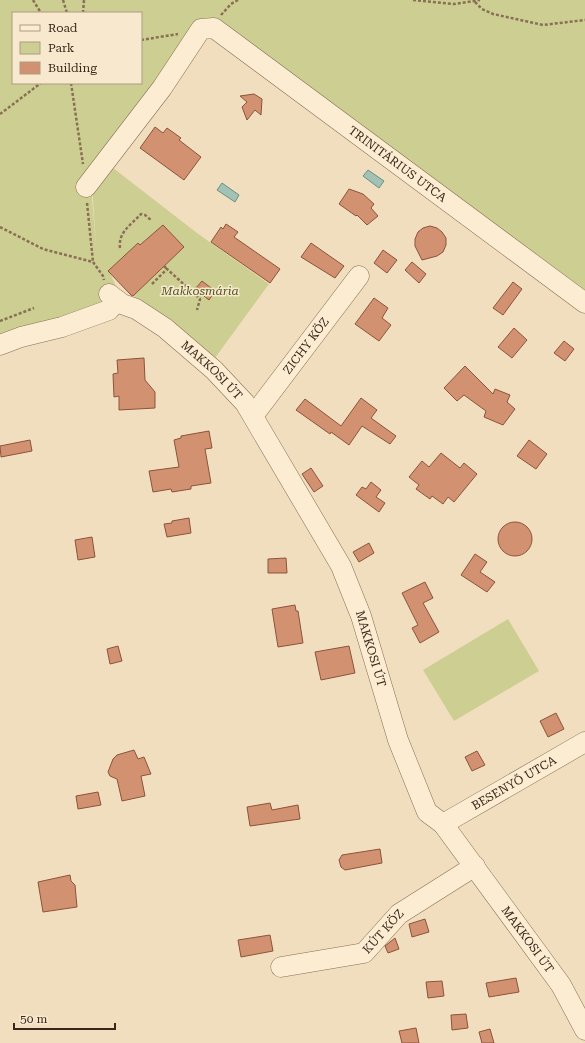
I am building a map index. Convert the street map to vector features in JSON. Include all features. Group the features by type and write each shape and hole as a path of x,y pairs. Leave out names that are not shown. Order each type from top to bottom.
{"street":[{"path":"86,187 162,88 205,28"},
{"name":"TRINITÁRIUS UTCA","path":"205,28 214,28 585,303"},
{"name":"ZICHY KÖZ","path":"253,416 359,276"},
{"path":"0,345 21,337 62,327 109,310 113,297"},
{"name":"MAKKOSI ÚT","path":"113,297 136,309 165,328 222,376 245,403 341,566 361,616 398,740 427,812 443,824 475,866 561,985 585,1030"},
{"name":"BESENYŐ UTCA","path":"443,824 585,742"},
{"name":"KÚT KÖZ","path":"281,967 364,953 398,914 475,866"}],"path":[{"path":"33,0 40,12"},
{"path":"63,0 67,12"},
{"path":"83,12 84,0"},
{"path":"413,0 454,4 475,2 480,0"},
{"path":"475,2 482,9 493,14 543,25 585,20"},
{"path":"142,40 205,28"},
{"path":"0,114 40,84"},
{"path":"71,84 86,187 93,262 103,276 113,297"},
{"path":"120,248 119,241 123,231 141,214 146,215 150,220"},
{"path":"0,227 43,249 93,262"},
{"path":"164,266 200,298 197,310"},
{"path":"152,284 167,269"},
{"path":"0,321 34,308"}],"green space":[{"name":"Makkosmária","path":"0,0 585,0 585,308 212,31 108,164 197,233 269,284 215,358 143,305 109,271 122,299 0,339","holes":["92,185 96,246 91,186"]},
{"path":"508,619 539,671 454,721 423,670"}],"shaded area":[{"path":"368,170 384,181 379,188 363,176"},
{"path":"222,183 239,195 235,202 217,190"}],"building":[{"path":"254,94 262,99 261,115 255,110 247,120 242,107 247,102 240,96"},
{"path":"155,127 163,133 167,128 181,138 179,140 201,157 184,180 140,148"},
{"path":"349,189 363,194 374,204 371,208 378,216 367,225 357,215 356,216 339,204"},
{"path":"226,224 238,232 234,237 280,269 270,283 211,242 221,227 223,229"},
{"path":"163,225 184,247 133,296 108,271 138,243 140,245"},
{"path":"430,226 437,228 442,232 446,238 446,245 443,252 437,256 422,260 415,246 415,239 418,232 423,228"},
{"path":"311,243 344,266 335,278 301,257"},
{"path":"383,250 397,260 387,273 374,263"},
{"path":"412,262 426,274 419,283 405,270"},
{"path":"202,281 215,291 209,300 195,289"},
{"path":"513,282 522,289 503,315 493,308"},
{"path":"374,298 388,308 382,318 391,325 379,341 355,324"},
{"path":"514,328 527,340 512,358 498,347"},
{"path":"564,341 574,349 565,361 554,353"},
{"path":"144,358 145,380 155,392 155,408 119,410 119,396 114,397 113,374 118,373 117,360"},
{"path":"465,366 493,394 495,389 510,395 507,402 515,409 503,425 484,417 486,411 464,395 457,401 444,388"},
{"path":"361,398 377,410 371,418 396,436 390,444 362,426 349,445 331,432 330,434 296,410 305,399 341,426"},
{"path":"209,431 212,448 205,449 211,483 191,486 191,489 172,492 171,489 153,492 149,471 179,467 174,440 181,438 181,436"},
{"path":"30,440 32,451 1,457 0,446"},
{"path":"529,440 547,454 536,469 517,456"},
{"path":"441,453 460,468 464,463 477,474 454,502 448,497 443,504 432,496 430,499 416,489 419,485 409,477 422,461 429,467"},
{"path":"311,468 323,486 314,492 302,474"},
{"path":"371,482 381,490 376,497 385,503 379,512 356,495 362,487 366,489"},
{"path":"189,518 191,533 167,537 164,524"},
{"path":"515,522 527,527 532,539 527,551 515,556 503,551 498,539 503,527"},
{"path":"92,537 95,557 78,560 75,540"},
{"path":"369,543 374,553 359,562 353,552"},
{"path":"475,554 487,562 480,572 495,582 487,592 461,575"},
{"path":"286,558 287,573 268,573 268,559"},
{"path":"425,582 433,598 423,603 439,632 420,643 412,628 418,625 402,593"},
{"path":"295,605 296,611 298,611 303,643 278,647 272,609"},
{"path":"118,646 122,661 110,664 107,649"},
{"path":"349,646 355,673 321,680 315,652"},
{"path":"556,713 564,729 548,737 540,721"},
{"path":"134,750 138,759 144,757 151,774 141,776 145,796 122,801 117,779 110,776 108,772 113,759 117,755"},
{"path":"477,751 485,765 472,771 465,757"},
{"path":"98,792 101,805 78,809 76,796"},
{"path":"270,803 272,810 298,805 300,819 250,826 247,807"},
{"path":"380,849 382,863 345,870 341,867 339,860 342,855"},
{"path":"70,875 71,881 75,885 77,907 43,912 38,882"},
{"path":"425,919 429,932 412,937 409,924"},
{"path":"270,935 273,951 241,957 238,940"},
{"path":"395,938 399,949 388,953 385,946"},
{"path":"516,978 519,992 489,997 486,983"},
{"path":"442,981 444,996 428,998 426,982"},
{"path":"466,1014 468,1028 452,1030 451,1015"},
{"path":"416,1028 419,1043 402,1043 399,1031"},
{"path":"490,1029 494,1043 482,1043 479,1032"}]}
